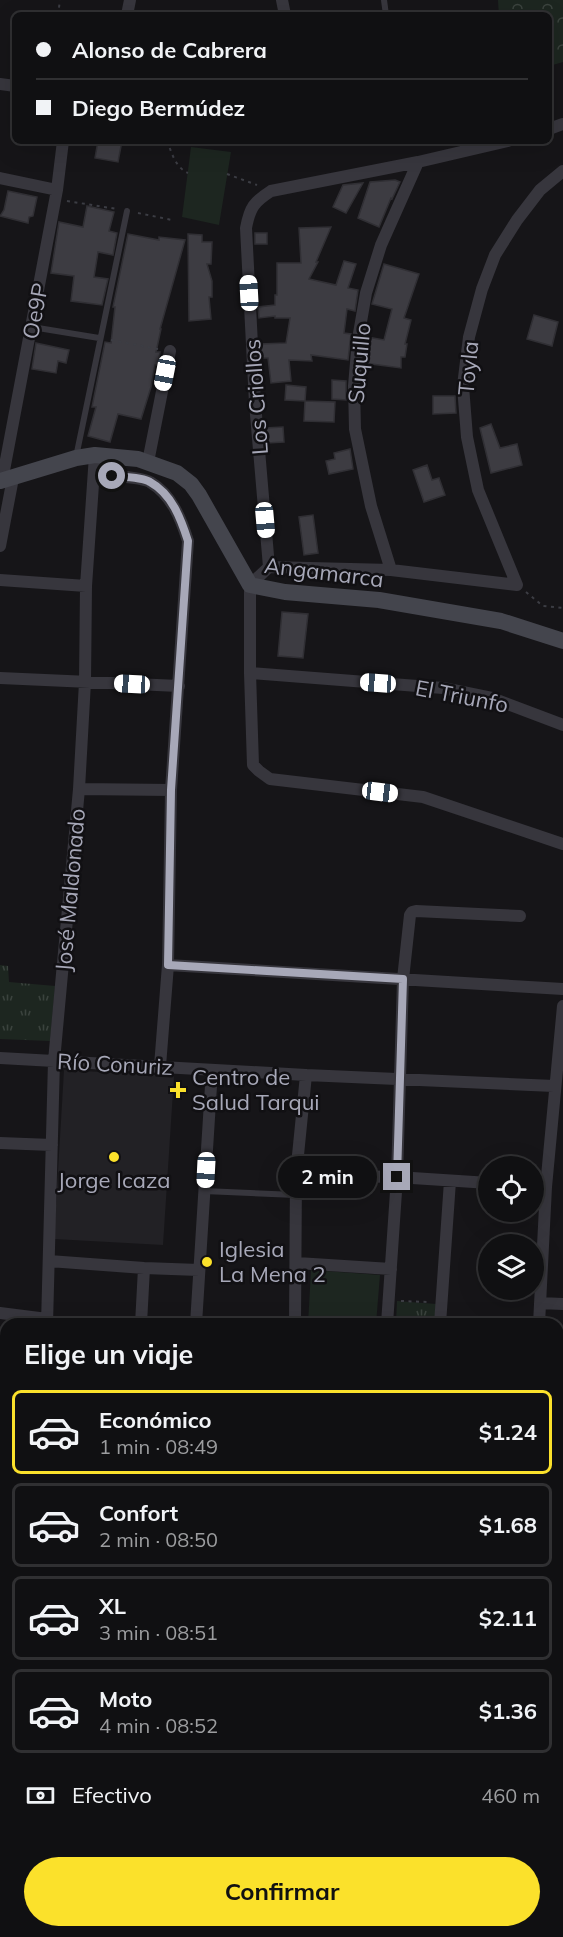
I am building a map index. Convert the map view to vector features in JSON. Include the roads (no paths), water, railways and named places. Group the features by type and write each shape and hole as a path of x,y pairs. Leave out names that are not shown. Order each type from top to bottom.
{"street":[{"name":"Oe9P","path":"0,546 5,480 56,195 63,144"},
{"path":"418,162 495,144"},
{"name":"Los Criollos","path":"270,567 255,403 246,228 249,212 259,199 271,191 418,162"},
{"name":"Suquillo","path":"391,570 371,506 355,429 354,386 358,339 366,293 381,245 418,162"},
{"name":"Toyla","path":"391,570 516,585 478,490 467,437 463,386 469,338 482,289 495,255 517,220 540,190 563,171"},
{"path":"0,178 56,195"},
{"path":"148,462 170,351"},
{"name":"Angamarca","path":"5,480 76,458 95,455 148,462 177,473 191,484 206,506 250,585 285,592 379,600 501,621 563,642"},
{"name":"José Maldonado","path":"47,1318 54,1061 79,789 85,682 86,586 95,455"},
{"path":"94,474 149,481 166,496 180,516 188,541 171,790 168,965 160,1066"},
{"path":"391,570 270,567 250,585 253,765 270,779 423,797 563,844"},
{"path":"0,580 86,586"},
{"name":"El Triunfo","path":"250,674 443,688 492,698 563,725"},
{"path":"0,678 179,686"},
{"path":"79,789 171,790"},
{"path":"388,1318 397,1177 403,979 408,926 412,912 520,916"},
{"path":"168,965 563,989"},
{"path":"544,1157 563,1006"},
{"name":"Río Conuriz","path":"0,1058 554,1086"},
{"path":"196,1318 212,1070"},
{"path":"554,1086 563,1071"},
{"path":"295,1318 296,1175 306,1075"},
{"path":"0,1143 52,1145"},
{"path":"296,1175 397,1177 478,1182"},
{"path":"440,1318 450,1181"},
{"path":"539,1318 540,1222"},
{"path":"49,1261 199,1270"},
{"path":"297,1263 391,1269"},
{"path":"141,1318 144,1268"},
{"path":"540,1303 563,1304"},
{"path":"0,1313 26,1318"}],"lane":[{"path":"76,458 127,211"},
{"path":"32,327 99,338"},
{"path":"204,1191 296,1195"}],"place":[{"name":"Centro de Salud Tarqui","path":"178,1090"},
{"name":"Jorge Icaza","path":"114,1157"},
{"name":"Iglesia La Mena 2","path":"207,1262"}]}
